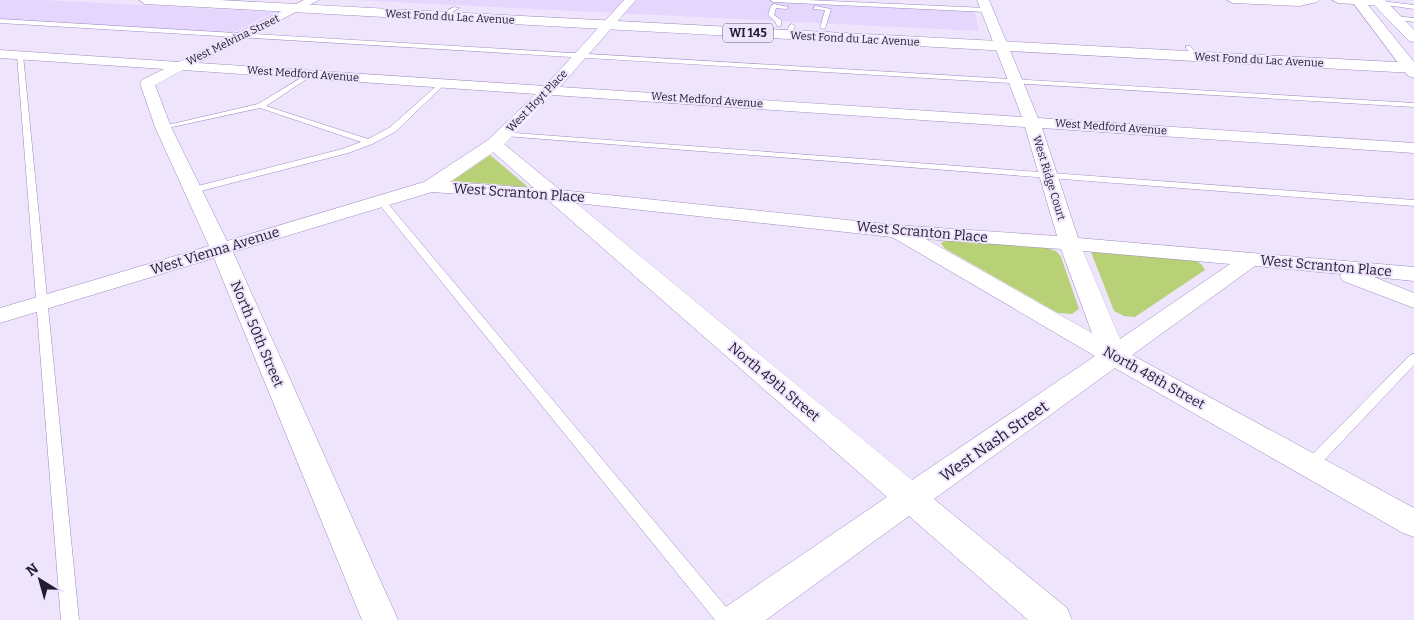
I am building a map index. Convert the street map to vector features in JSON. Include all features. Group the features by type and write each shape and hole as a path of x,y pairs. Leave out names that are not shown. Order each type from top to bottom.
{"main road":[{"name":"West Fond du Lac Avenue","path":"146,0 305,2 456,8 611,21"},
{"path":"1358,1 1411,66"},
{"name":"West Fond du Lac Avenue","path":"305,2 442,16 786,29 1411,66"},
{"path":"1379,2 1414,37"},
{"name":"West Fond du Lac Avenue","path":"786,29 823,28 998,42"},
{"path":"1386,34 1414,37"}],"street":[{"name":"West Hoyt Place","path":"431,186 499,139 549,90 630,0"},
{"path":"1233,0 1300,3 1313,0"},
{"path":"1338,0 1379,2"},
{"name":"West Melvina Street","path":"179,66 244,35 305,2"},
{"name":"West Ridge Court","path":"985,5 998,42 1032,122 1069,244 1114,356"},
{"name":"West Medford Avenue","path":"0,54 1414,148"},
{"name":"North 50th Street","path":"179,66 146,83 163,127 221,249 380,620"},
{"name":"North 49th Street","path":"499,139 554,195 1054,620"},
{"name":"West Vienna Avenue","path":"0,316 431,186"},
{"name":"West Scranton Place","path":"431,186 554,195 895,231 1414,274"},
{"name":"North 48th Street","path":"895,231 1414,524"},
{"name":"West Nash Street","path":"737,620 1250,260"},
{"path":"1330,267 1414,301"}],"lane":[{"path":"773,0 985,5"},
{"path":"1399,0 1414,3"},
{"path":"1379,2 1414,7"},
{"path":"786,29 771,15 774,6 828,9 823,28"},
{"path":"442,16 456,8"},
{"path":"1395,18 1414,20"},
{"path":"0,20 1414,105"},
{"path":"20,56 70,620"},
{"path":"163,127 260,106 309,75"},
{"path":"193,190 345,151 369,142 392,130 444,83"},
{"path":"260,106 369,142"},
{"path":"499,139 1048,174 1414,203"},
{"path":"381,201 726,620"},
{"path":"1310,466 1414,358"}],"shaded area":[{"path":"0,0 44,0 275,12 230,34 0,21"},
{"path":"352,0 777,0 974,10 979,31"}],"green space":[{"path":"490,155 528,187 452,181"},
{"path":"946,240 1041,246 1056,251 1061,257 1079,309 1072,314 1058,313 944,248 941,243"},
{"path":"1091,252 1195,260 1205,270 1135,317 1124,316 1114,311"}]}
